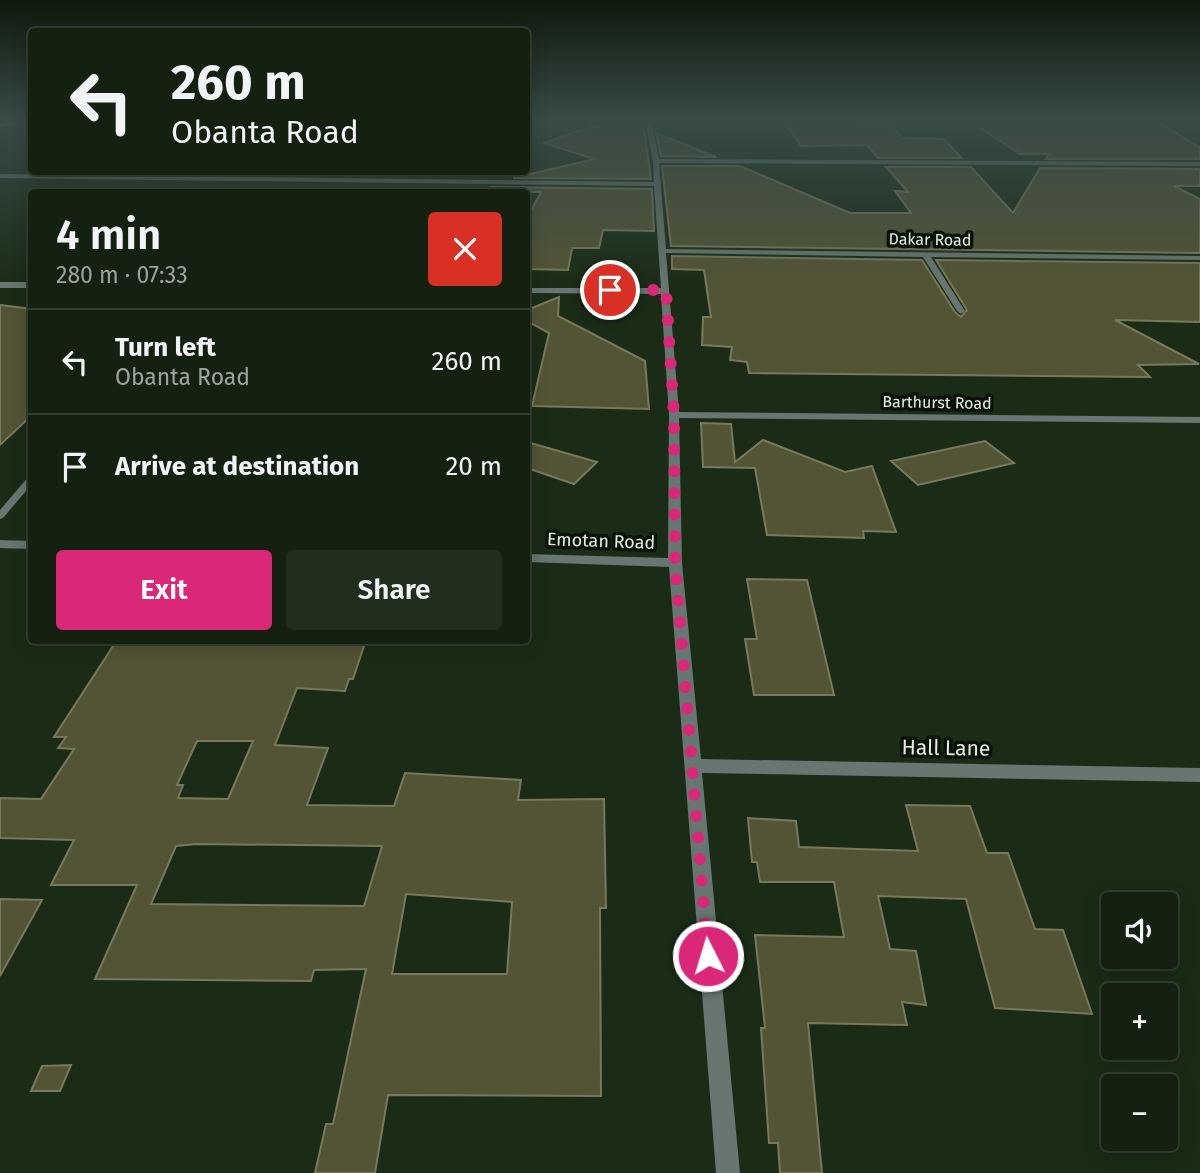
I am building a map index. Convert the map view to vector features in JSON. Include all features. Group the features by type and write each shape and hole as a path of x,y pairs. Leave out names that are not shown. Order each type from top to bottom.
{"street":[{"path":"0,176 657,184"},
{"path":"657,176 674,415 675,563 728,1173"},
{"name":"Dakar Road","path":"660,251 1200,258"},
{"path":"925,253 961,311"},
{"path":"0,285 28,285"},
{"path":"530,290 666,290"},
{"name":"Barthurst Road","path":"674,415 1200,420"},
{"path":"0,544 28,545"},
{"name":"Emotan Road","path":"530,558 675,563"},
{"name":"Hall Lane","path":"691,766 1200,775"}],"lane":[{"path":"0,516 28,483"}],"building":[{"path":"523,176 651,176 651,179 513,178"},
{"path":"663,176 763,176 850,213 911,213 895,191 908,192 894,176 979,176 1013,213 1035,176 1200,176 1200,186 1174,186 1200,199 1200,253 671,246"},
{"path":"490,187 652,189 654,231 603,230 599,248 572,248 568,270 530,269 530,212 541,192 530,192 530,189"},
{"path":"672,256 922,260 955,312 961,317 967,310 936,260 1200,263 1200,322 1115,320 1199,364 1138,365 1150,377 749,373 747,362 730,360 732,347 702,345 703,317 711,317 704,270 672,269"},
{"path":"559,297 558,316 645,361 649,409 532,406 549,333 530,323 530,309"},
{"path":"0,305 28,308 28,419 0,445"},
{"path":"701,423 731,424 735,462 763,440 845,472 872,466 896,532 863,531 864,538 767,535 755,468 703,467"},
{"path":"985,441 1014,463 918,485 891,461"},
{"path":"530,443 597,462 574,484 530,469"},
{"path":"747,579 807,580 834,695 754,695 745,639 757,639"},
{"path":"114,644 365,644 353,679 349,679 345,691 297,688 275,745 328,748 307,805 394,806 405,773 521,780 518,800 604,799 606,908 600,908 601,1096 388,1095 375,1173 315,1173 326,1124 333,1124 366,969 314,970 311,981 95,979 137,885 51,885 74,840 0,838 0,798 41,799 74,749 58,748 66,737 54,737","holes":["197,741 253,741 228,799 178,798 183,785 177,785","176,846 382,846 364,906 151,904","406,894 512,902 507,974 392,974"]},
{"path":"906,805 970,806 987,853 1008,853 1035,929 1063,930 1092,1014 995,1008 966,899 878,896 890,949 916,951 926,1005 902,1002 907,1025 808,1023 822,1173 780,1173 778,1143 769,1143 761,1028 765,1028 755,935 844,937 834,882 760,882 757,862 752,862 748,818 796,821 799,847 918,851"},
{"path":"0,899 42,900 0,976"},
{"path":"71,1065 60,1091 31,1091 42,1066"}],"route":[{"path":"610,290 666,290 674,415 675,563 708,956"}]}
